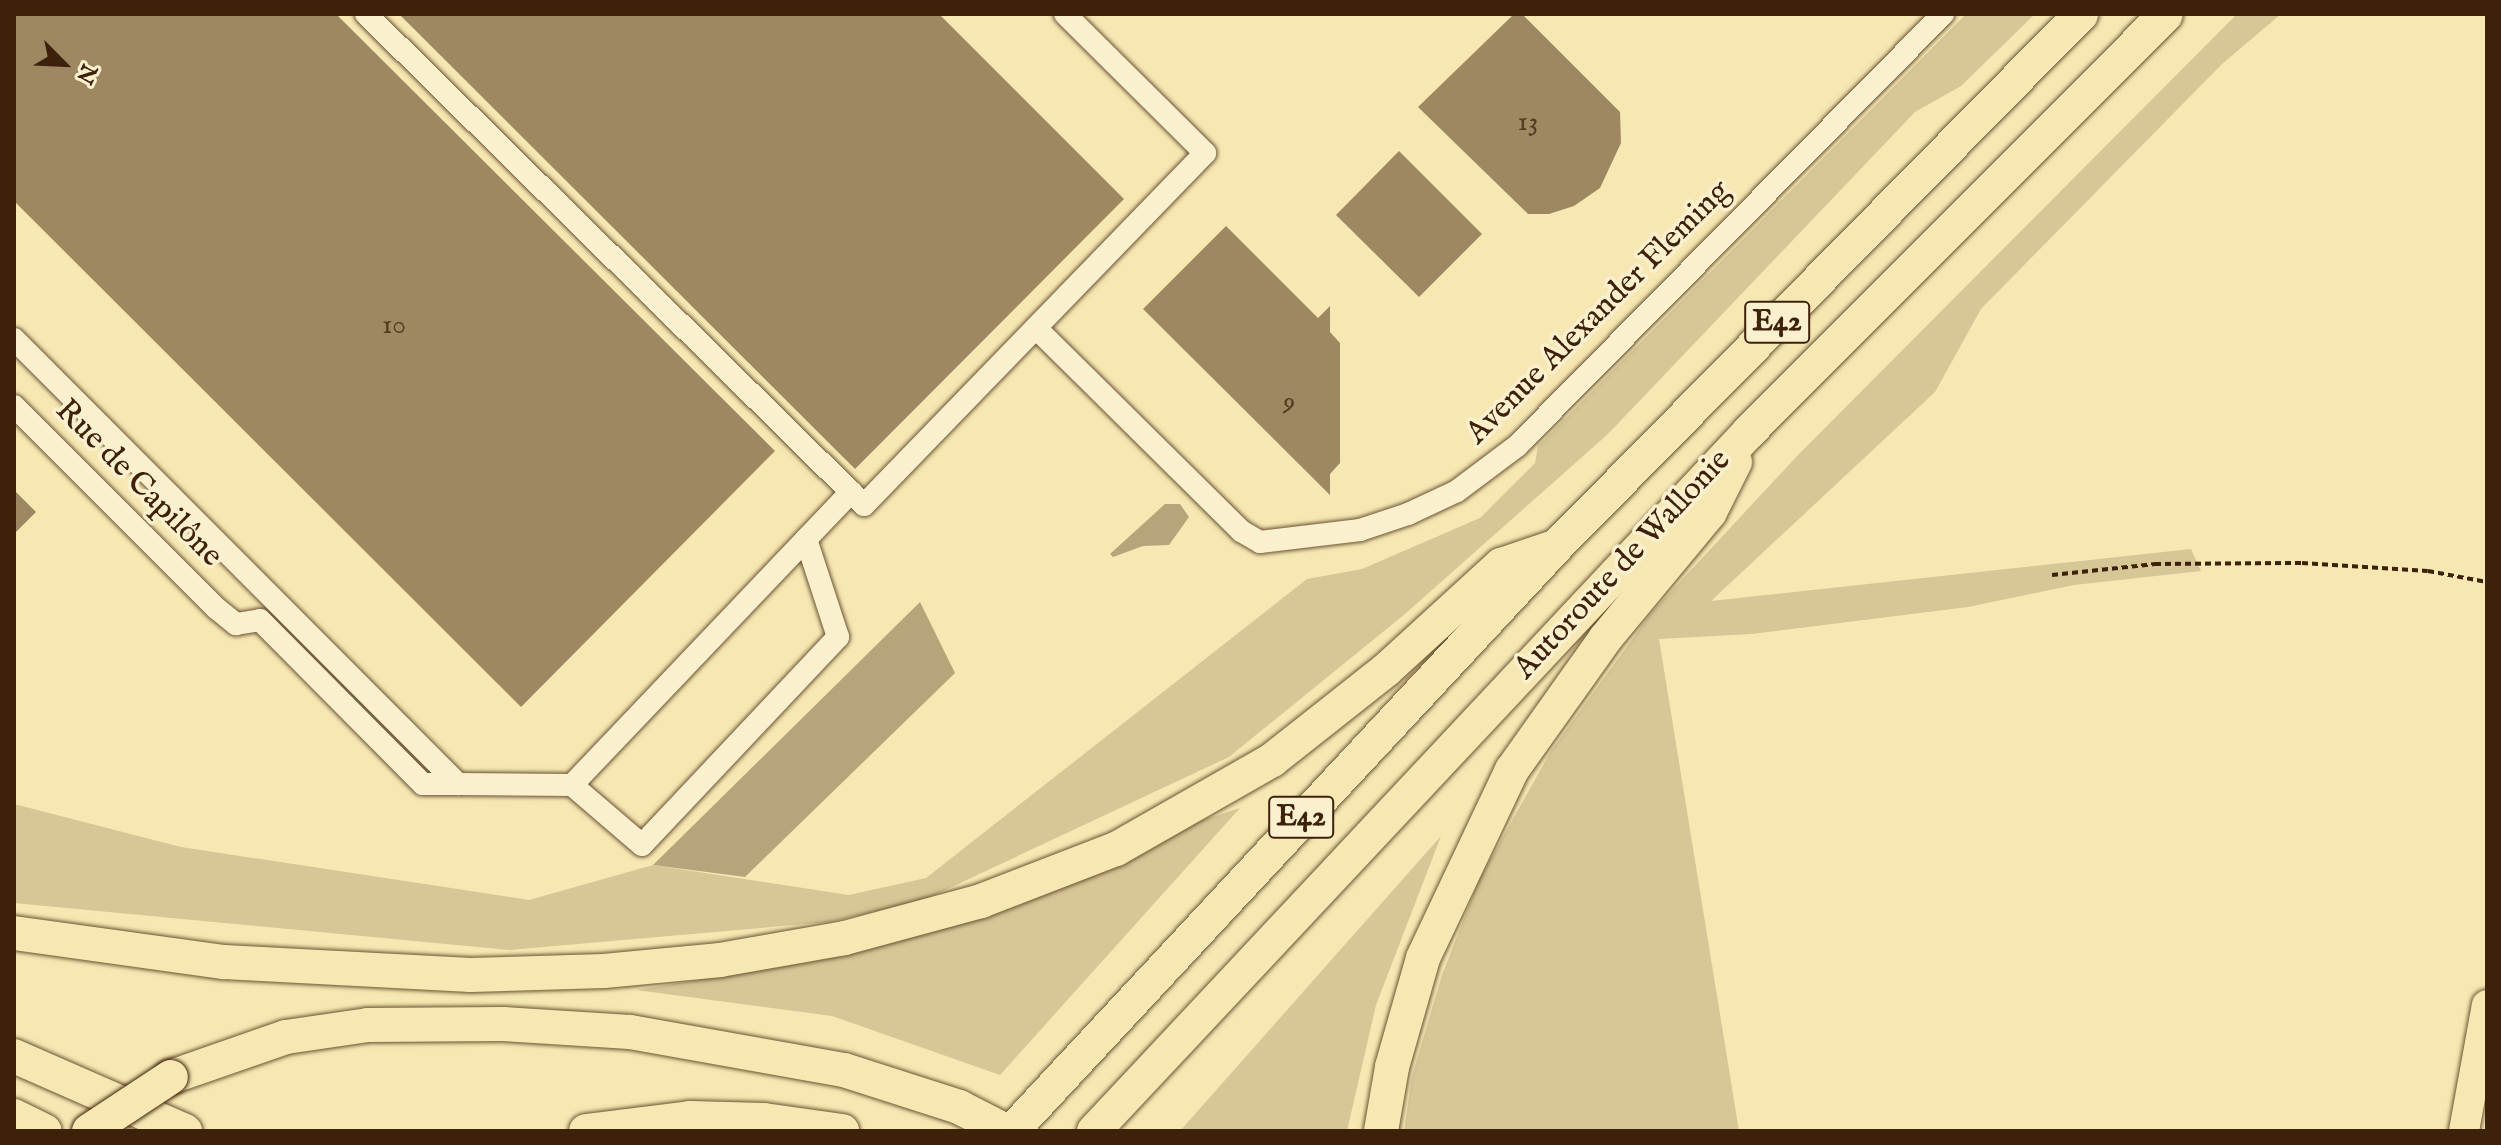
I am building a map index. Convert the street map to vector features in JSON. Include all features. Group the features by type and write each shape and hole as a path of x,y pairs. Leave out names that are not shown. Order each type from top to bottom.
{"highway":[{"name":"Autoroute de Wallonie","path":"1009,1131 1557,546 2081,14"},
{"name":"Autoroute de Wallonie","path":"1097,1128 1749,432 2166,14"},
{"path":"1381,1131 1392,1067 1423,958 1512,770 1605,639 1710,512 1749,432"},
{"path":"14,933 224,962 471,975 648,967 845,938 981,901 1116,849 1272,760 1386,670 1501,565 1557,546"},
{"path":"89,1131 171,1077 286,1037 368,1025 550,1027 747,1049 844,1070 959,1107 1009,1131"},
{"path":"14,1056 185,1131"},
{"path":"14,1116 45,1131"},
{"path":"586,1131 690,1118 764,1120 842,1131"}],"main road":[{"path":"2464,1131 2487,1005"}],"street":[{"path":"366,14 864,505 1205,153 1065,14"},
{"name":"Avenue Alexander Fleming","path":"1036,328 1241,531 1260,542 1360,530 1408,514 1457,491 1517,446 1943,14"},
{"path":"14,339 458,784 572,785 642,845 838,637 806,539"},
{"name":"Rue de Capilône","path":"14,406 216,608 236,624 260,620 423,784 458,784"},
{"path":"572,785 851,492"}],"path":[{"path":"2052,575 2155,564 2302,563 2428,571 2487,582"}],"shaded area":[{"path":"1966,14 2035,14 1961,86 1915,112 1608,434 1405,614 1229,757 924,900 829,922 509,950 14,903 14,804 181,847 529,900 653,865 849,895 926,878 1307,579 1362,569 1480,518 1535,463 1538,446"},
{"path":"2237,14 2281,14 2222,64 1981,309 1935,392 1711,601 2191,549 2201,571 2074,585 1968,607 1751,634 1659,639 1739,1131 1404,1131 1412,1076 1442,975 1480,878 1551,751 1652,612 1798,455"},
{"path":"1165,504 1180,504 1189,517 1169,545 1143,546 1113,557 1110,554"},
{"path":"920,602 955,673 745,877 653,865"},
{"path":"1240,808 1000,1075 832,1016 636,990 810,962 1012,904 1176,829"},
{"path":"1441,836 1376,1005 1347,1131 1180,1131"}],"building":[{"path":"14,14 336,14 775,451 521,707 14,201"},
{"path":"399,14 939,14 1124,199 855,469"},
{"path":"1514,14 1522,14 1620,112 1621,143 1600,188 1574,206 1549,214 1528,214 1418,107"},
{"path":"1399,151 1482,234 1419,297 1336,215"},
{"path":"1226,226 1318,318 1330,306 1330,332 1340,343 1340,463 1330,474 1330,495 1143,309"},
{"path":"14,490 36,512 14,534"}]}
